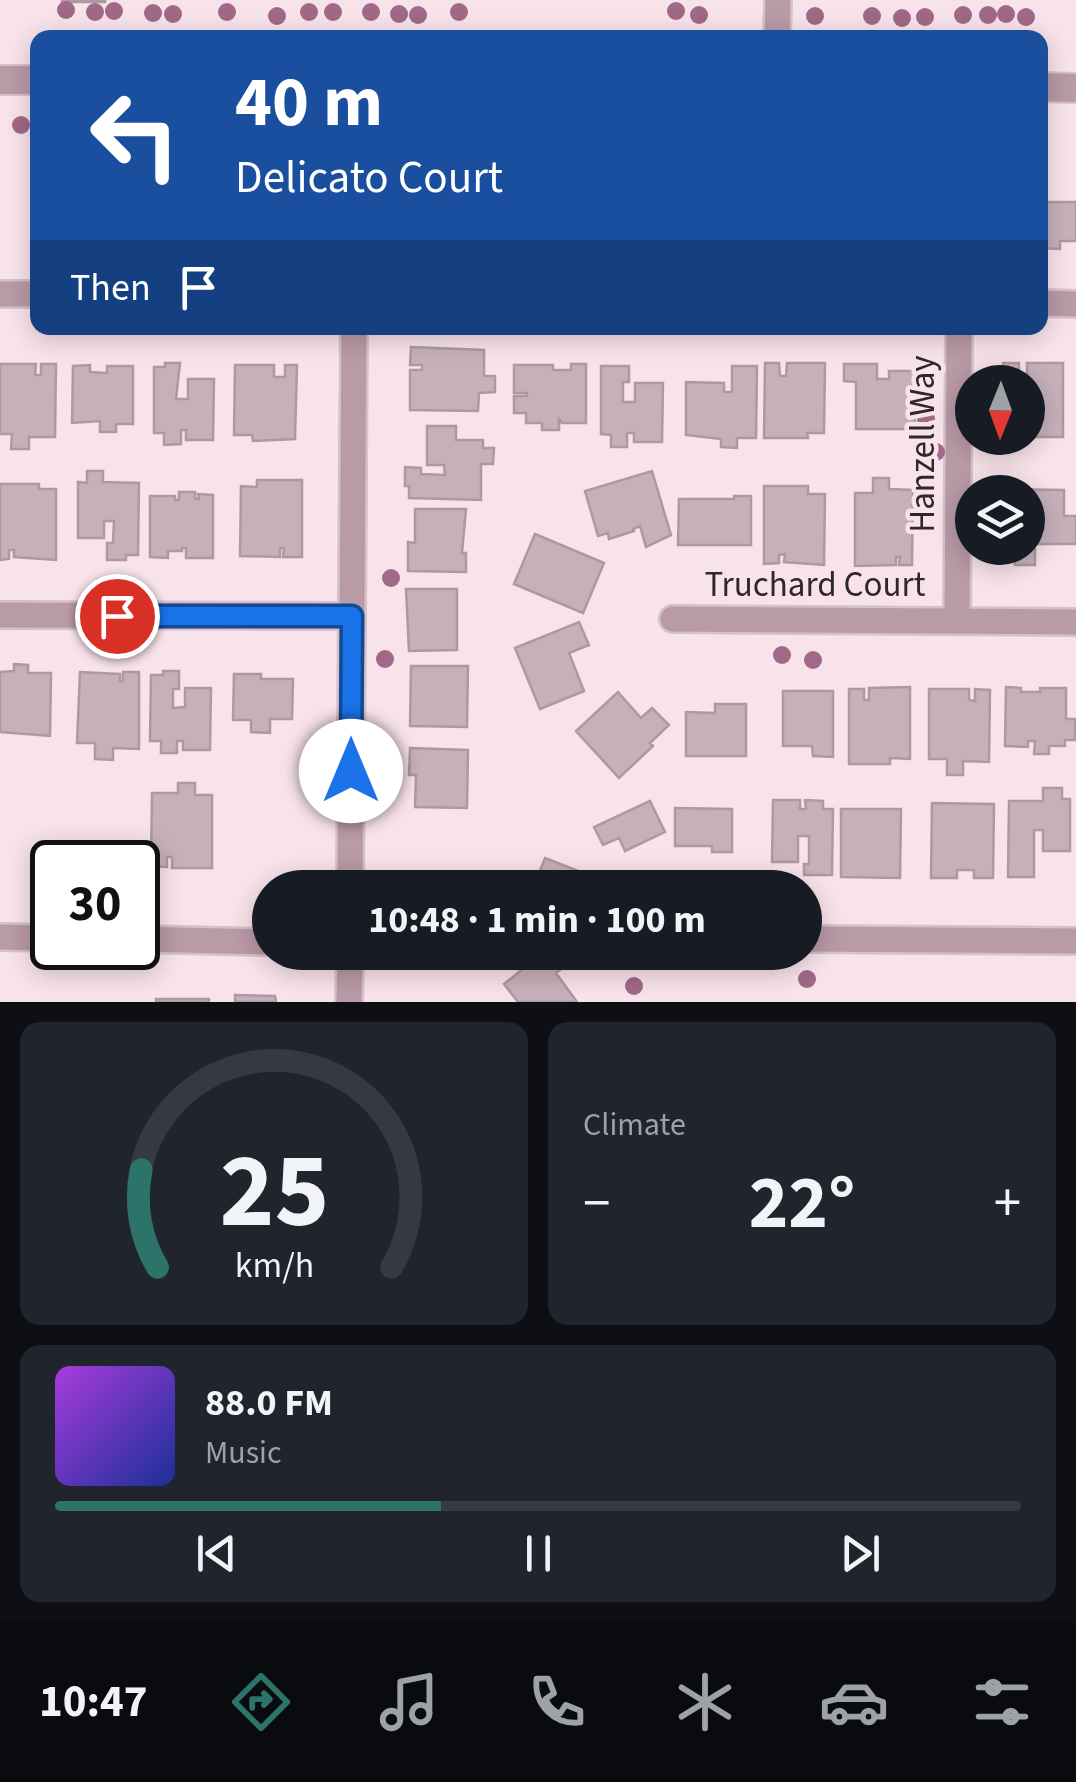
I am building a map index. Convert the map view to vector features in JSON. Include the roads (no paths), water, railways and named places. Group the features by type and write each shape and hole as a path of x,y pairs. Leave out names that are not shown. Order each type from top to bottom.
{"street":[{"path":"777,30 778,0"},
{"path":"0,80 30,80"},
{"path":"1048,87 1076,88"},
{"path":"0,294 30,294"},
{"path":"1048,304 1076,304"},
{"path":"350,870 354,335"},
{"name":"Hanzell Way","path":"957,621 960,335"},
{"path":"0,615 352,616"},
{"name":"Truchard Court","path":"673,619 1076,622"},
{"path":"0,937 30,938"},
{"path":"822,938 1076,941"},
{"path":"160,940 252,942"},
{"path":"349,1002 350,970"}]}
